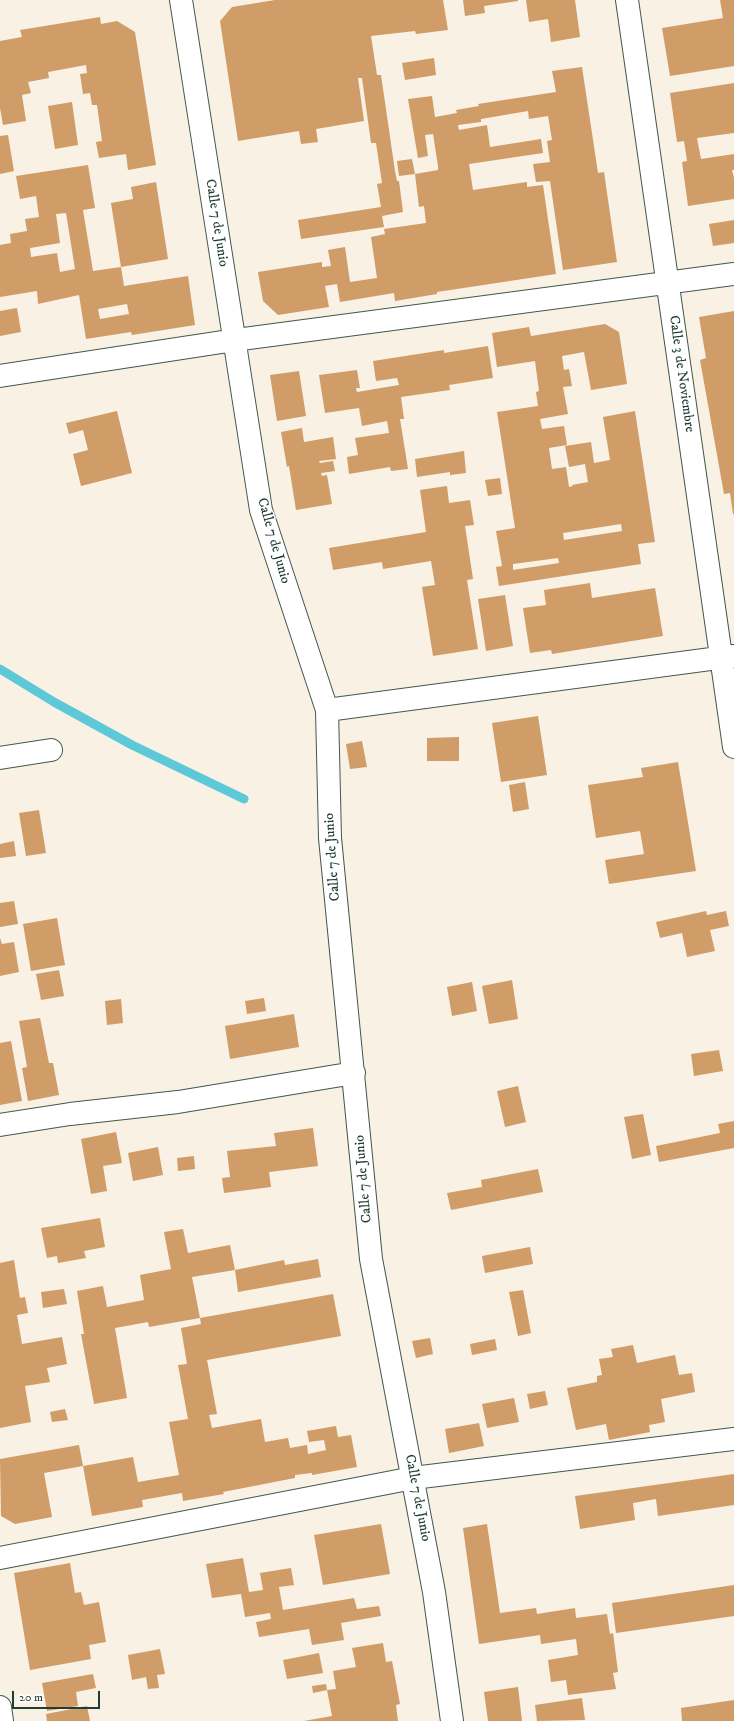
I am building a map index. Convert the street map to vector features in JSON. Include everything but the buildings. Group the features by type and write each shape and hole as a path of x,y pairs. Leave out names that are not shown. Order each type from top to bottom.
{"street":[{"name":"Calle 7 de Junio","path":"181,0 261,510 326,710 330,838 372,1259 434,1592 452,1721"},
{"name":"Calle 3 de Noviembre","path":"627,0 668,282 728,657 734,747"},
{"path":"0,376 235,340 734,274"},
{"path":"326,710 728,657"},
{"path":"0,758 51,750"},
{"path":"0,1125 70,1114 178,1102 354,1073"},
{"path":"0,1558 413,1478 734,1439"},
{"path":"0,1707 2,1721"}],"waterway":[{"path":"0,669 54,702 132,745 244,799"}]}
